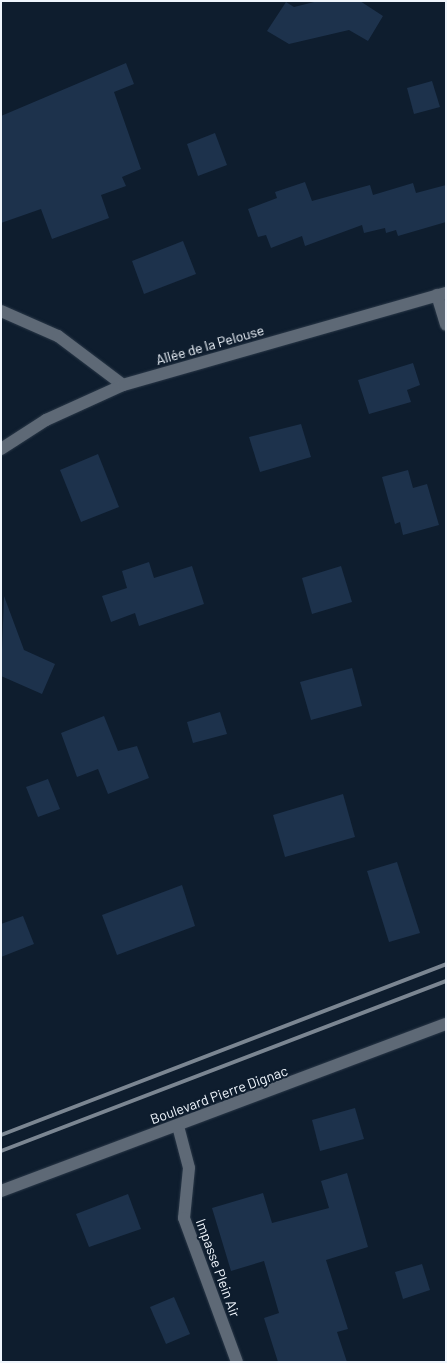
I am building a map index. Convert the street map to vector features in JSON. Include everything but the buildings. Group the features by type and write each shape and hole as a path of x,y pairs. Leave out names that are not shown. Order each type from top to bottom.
{"street":[{"name":"Allée de la Pelouse","path":"1,449 46,420 124,385 442,294 446,325"},
{"path":"1,311 58,336 124,385"},
{"name":"Boulevard Pierre Dignac","path":"1,1191 446,1024"},
{"name":"Impasse Plein Air","path":"178,1126 188,1162 184,1218 237,1362"}],"railway":[{"path":"1,1135 446,964"},
{"path":"1,1151 446,981"}]}
